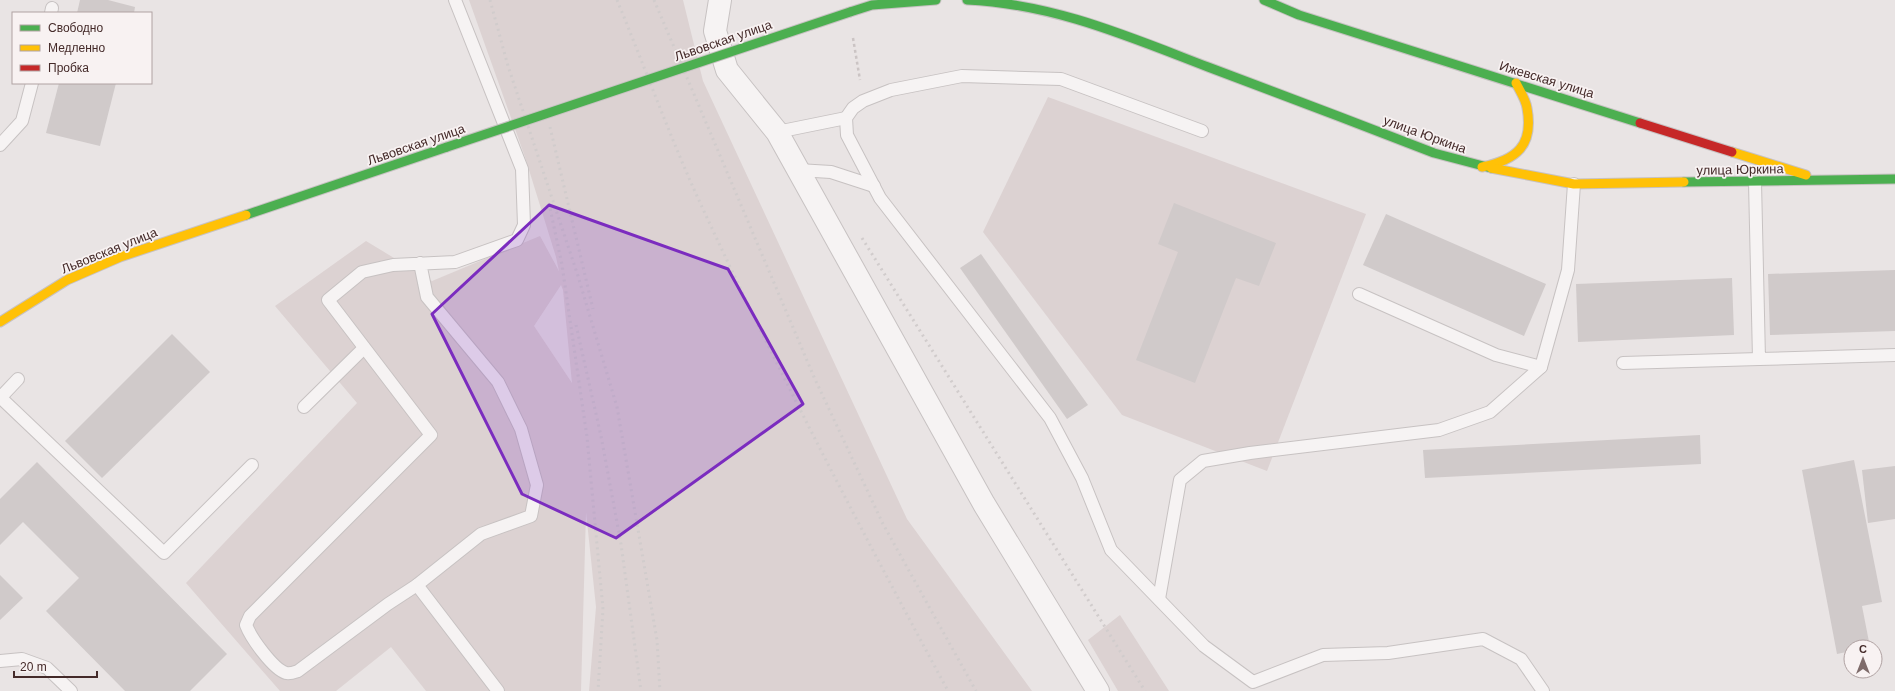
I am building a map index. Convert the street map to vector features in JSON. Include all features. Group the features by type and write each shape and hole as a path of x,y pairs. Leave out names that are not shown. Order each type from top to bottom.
{"main road":[{"path":"850,12 872,5 936,0"},
{"name":"улица Юркина","path":"967,0 1017,3 1054,11 1093,23 1434,153 1481,167 1532,178 1574,184 1755,182 1895,178"},
{"name":"Ижевская улица","path":"1264,0 1299,15 1824,180"},
{"name":"Львовская улица","path":"0,322 36,298 67,280 120,257 850,12"},
{"path":"1481,167 1502,163 1522,149 1529,127 1527,107 1516,83"}],"street":[{"path":"720,0 715,31 727,70 777,132 984,504 1098,691"}],"lane":[{"path":"420,263 427,297 498,382 521,429 537,485 531,516 481,534 417,585 388,604 298,671 288,673 279,670 250,636 246,625 250,616 431,435 328,300 362,272 393,265 420,263 455,262 517,240 524,225 522,169 455,0"},
{"path":"1202,132 1061,79 962,76 891,90 863,101 853,108 846,118 847,135 880,198 1050,418 1082,478 1111,550 1204,646 1256,686 1323,655 1388,653 1483,639 1521,659 1543,691"},
{"path":"0,145 22,121 32,84"},
{"path":"777,132 846,118"},
{"path":"798,170 831,172 874,186"},
{"path":"1755,182 1759,359"},
{"path":"1159,599 1180,480 1203,461 1258,452 1439,430 1490,412 1541,366 1568,270 1574,184"},
{"path":"1359,294 1496,354 1541,366"},
{"path":"304,407 364,348"},
{"path":"1623,363 1895,355"},
{"path":"18,379 0,398 164,553 252,465"},
{"path":"417,585 498,691"},
{"path":"0,661 22,659 47,668 71,691"}],"path":[{"path":"850,12 863,101"}],"highlighted area":[{"path":"549,205 728,269 803,404 616,538 522,494 432,314"}],"shaded area":[{"path":"469,0 683,0 703,81 907,519 1032,691 589,691 596,607 586,512 581,691 426,691 391,647 336,691 280,691 186,583 357,403 275,306 366,241 432,281 540,236 559,271 525,157","holes":["561,285 563,290 572,383 534,326"]},
{"path":"1048,97 1366,214 1267,471 1122,415 983,232"},
{"path":"1120,615 1169,691 1118,691 1088,640"}],"building":[{"path":"80,0 108,0 135,7 134,12 77,12"},
{"path":"59,84 116,84 100,146 46,133"},
{"path":"1174,203 1276,243 1259,286 1236,278 1195,383 1136,360 1178,252 1158,244"},
{"path":"1386,214 1546,284 1524,336 1363,265"},
{"path":"981,254 1088,405 1067,419 960,268"},
{"path":"1895,270 1895,331 1770,335 1768,274"},
{"path":"1732,278 1734,335 1578,342 1576,284"},
{"path":"172,334 210,372 102,478 65,441"},
{"path":"1700,435 1701,464 1425,478 1423,450"},
{"path":"1854,460 1882,602 1862,606 1868,639 1843,639 1843,653 1837,654 1802,470"},
{"path":"37,462 227,654 190,691 125,691 46,611 79,578 23,522 0,545 0,499"},
{"path":"1895,466 1895,519 1868,523 1862,470"},
{"path":"0,575 23,598 0,620"}],"railway":[{"path":"490,0 508,66 578,276 617,407 657,640 660,691"},
{"path":"617,0 686,172 726,259 818,445 882,569 948,691"},
{"path":"654,0 814,377 883,524 976,691"},
{"path":"550,127 593,309"},
{"path":"549,203 562,265 587,437 603,609 598,691"},
{"path":"862,238 1145,691"},
{"path":"576,325 601,436 621,544 641,691"}],"traffic: fast":[{"path":"850,12 872,5 936,0"},
{"path":"967,0 1030,8 1090,23 1434,153 1491,168"},
{"path":"1264,0 1299,15 1640,123"},
{"path":"447,147 850,12"},
{"path":"246,215 447,147"},
{"path":"1684,182 1895,179"}],"traffic: slow":[{"path":"1482,167 1494,164 1513,155 1525,142 1528,132 1527,108 1516,83"},
{"path":"1732,152 1806,175"},
{"path":"1491,168 1574,184 1684,182"},
{"path":"0,322 67,280 120,257 246,215"}],"traffic: jam":[{"path":"1640,123 1732,152"}]}
